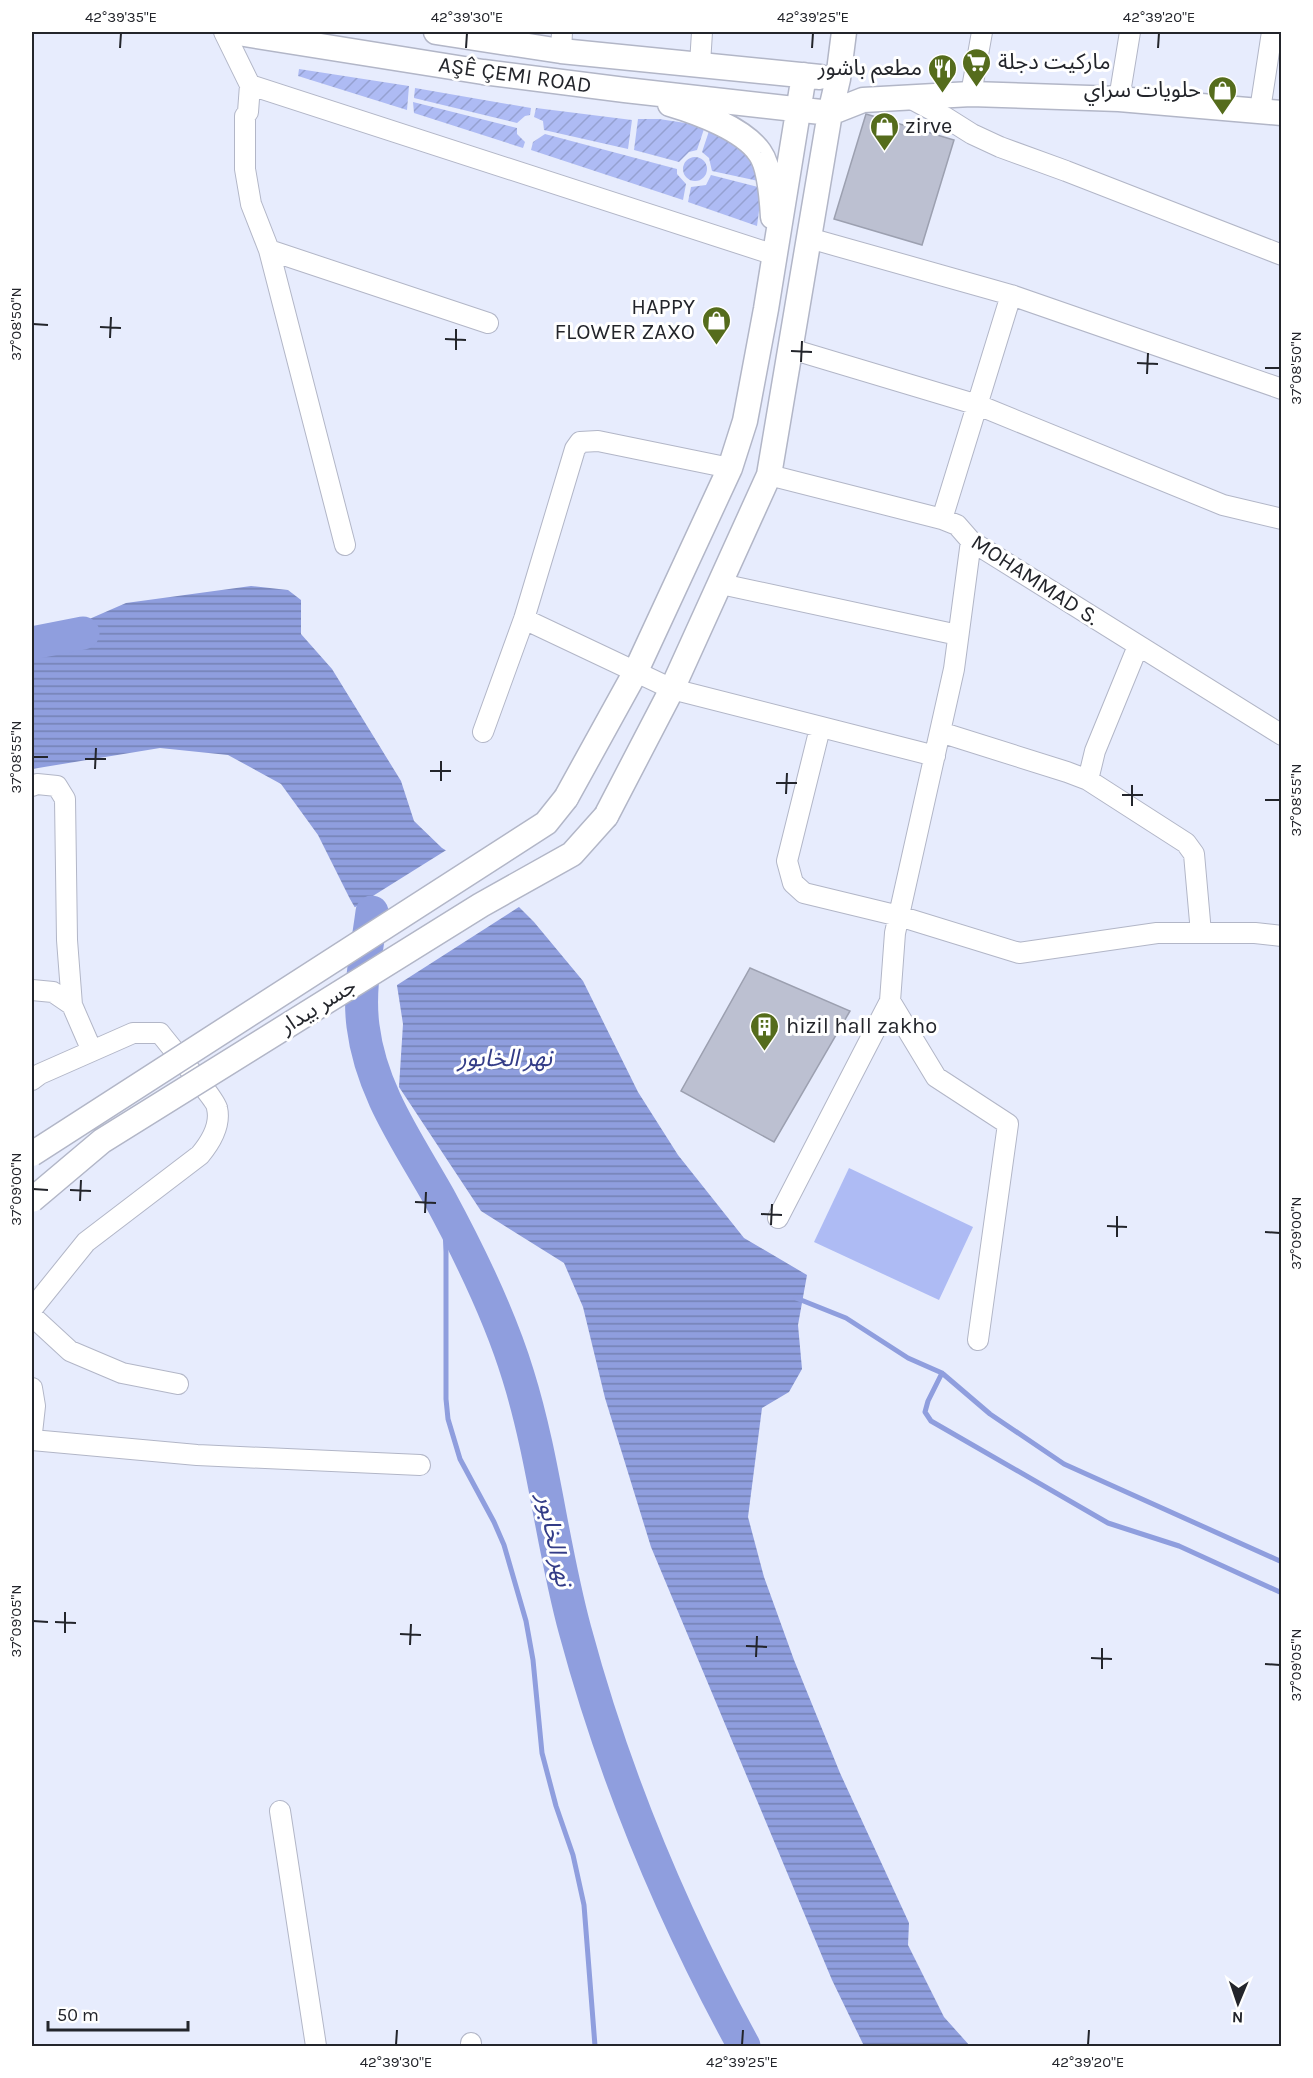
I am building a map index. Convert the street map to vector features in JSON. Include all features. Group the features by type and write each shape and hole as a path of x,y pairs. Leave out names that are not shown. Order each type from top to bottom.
{"main road":[{"name":"AŞÊ ÇEMI ROAD","path":"232,32 483,72 830,113"},
{"name":"AŞÊ ÇEMI ROAD","path":"436,32 562,41 700,64 838,79"},
{"name":"جسر بيدار","path":"32,1200 102,1141 481,905 572,854 606,816 672,689 769,475 830,113 838,79 844,32"},
{"path":"775,255 804,75"},
{"path":"838,79 863,100"},
{"path":"625,90 682,108 715,122 741,136 761,153 768,173 772,202 775,255"},
{"path":"830,113 863,100 971,94 1119,99 1271,112"},
{"name":"جسر بيدار","path":"32,1154 546,823 566,798 635,673 730,468 745,421 775,255"}],"street":[{"path":"224,32 250,85 248,112 245,116 245,169 251,204 268,250 345,545"},
{"path":"700,64 702,32"},
{"path":"971,94 982,32"},
{"path":"1119,99 1130,32"},
{"path":"1271,112 1272,32"},
{"path":"250,85 775,255"},
{"path":"906,96 972,134 1000,147 1281,255"},
{"path":"809,238 1011,295 1281,389"},
{"path":"268,250 488,322"},
{"path":"942,519 1011,295"},
{"path":"791,349 978,405 1223,505 1281,519"},
{"path":"483,732 525,619 574,449 580,442 598,441 730,468"},
{"name":"MOHAMMAD S.","path":"769,475 942,519 957,525 971,541 1281,735"},
{"path":"778,1218 890,1001 895,933 954,669 971,541"},
{"path":"721,584 958,635"},
{"path":"525,619 672,689 934,756"},
{"path":"1088,780 1095,751 1138,646"},
{"path":"820,728 787,861 793,883 804,894 899,916 1019,953 1156,933 1256,933 1281,936"},
{"path":"940,732 1088,780 1186,843 1194,854 1201,933"},
{"path":"32,786 37,784 57,786 64,799 67,940 72,1005 92,1051"},
{"path":"32,990 53,992 72,1005"},
{"path":"890,1001 936,1077 1008,1124 978,1340"},
{"path":"32,1080 40,1074 133,1033 160,1033 218,1107 217,1126 209,1144 200,1155 86,1242 32,1309"},
{"path":"32,1317 70,1351 122,1373 178,1384"},
{"path":"32,1388 35,1406 32,1433"},
{"path":"32,1440 187,1454 420,1465"},
{"path":"280,1811 316,2046"}],"shaded area":[{"path":"299,69 409,86 407,110 298,76"},
{"path":"415,88 531,108 530,115 517,123 414,98"},
{"path":"413,102 517,128 517,134 525,142 523,148 414,113"},
{"path":"536,108 632,120 628,149 544,130 543,121 534,117"},
{"path":"638,119 659,119 705,126 697,150 689,152 679,162 634,150"},
{"path":"710,128 741,142 763,182 712,171 709,158 702,152"},
{"path":"545,134 677,169 677,174 686,184 683,200 531,150 533,142"},
{"path":"695,157 704,160 707,169 704,178 695,181 686,178 683,169 686,160"},
{"path":"711,175 762,188 757,226 688,202 691,187 706,185"},
{"path":"849,1168 973,1227 939,1300 814,1242"}],"water":[{"name":"نهر الخابور","path":"251,586 288,590 301,600 301,634 332,669 401,781 414,821 442,848 489,877 534,922 583,981 638,1092 678,1155 744,1238 807,1275 798,1325 802,1369 789,1392 762,1408 748,1517 764,1577 794,1660 840,1773 909,1923 908,1945 944,2017 970,2046 864,2046 832,1980 651,1547 605,1398 583,1307 564,1263 481,1211 399,1087 403,1024 396,979 350,899 318,835 281,784 228,755 160,748 32,769 32,644 126,603"}],"pier":[{"path":"448,849 491,875 522,905 394,987 393,980 352,909"}],"building":[{"path":"866,114 954,140 922,245 834,219"},
{"name":"hizil hall zakho","path":"750,968 850,1011 774,1142 681,1091"}],"waterway":[{"name":"نهر الخابور","path":"32,643 83,633"},
{"name":"نهر الخابور","path":"372,912 364,969 362,1012 367,1050 374,1072 392,1115 462,1240 502,1329 527,1406 567,1598 608,1738 669,1895 744,2046"},
{"path":"444,1206 448,1419 460,1459 504,1545 526,1621 533,1660 542,1753 556,1806 573,1855 584,1905 595,2046"},
{"path":"796,1298 846,1318 908,1358 942,1373 990,1414 1064,1464 1282,1562"},
{"path":"942,1373 925,1412 931,1421 1108,1523 1179,1546 1282,1593"}],"place":[{"name":"ماركيت دجلة","path":"977,88"},
{"name":"مطعم باشور","path":"943,94"},
{"name":"حلويات سراي","path":"1222,116"},
{"name":"zirve","path":"884,152"},
{"name":"HAPPY FLOWER ZAXO","path":"716,346"},
{"name":"hizil hall zakho","path":"765,1052"}]}
